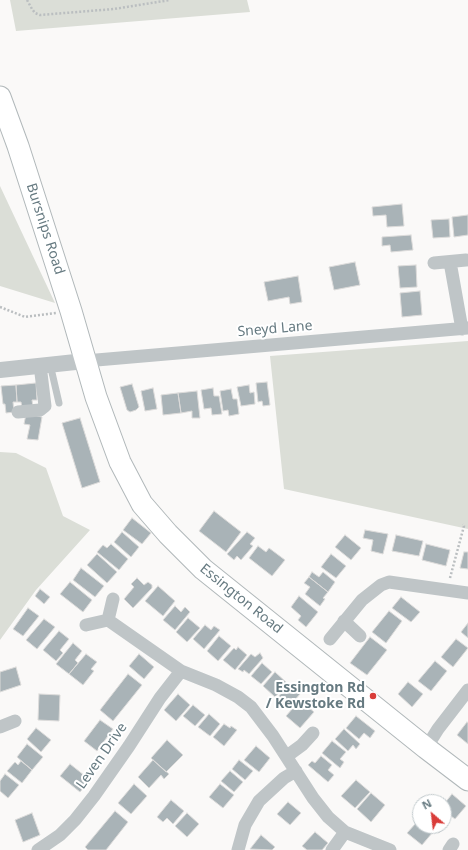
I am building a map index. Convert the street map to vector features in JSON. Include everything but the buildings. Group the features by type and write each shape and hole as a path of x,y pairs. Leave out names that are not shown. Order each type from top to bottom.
{"main road":[{"name":"Bursnips Road","path":"0,97 18,146 71,310 85,361"},
{"name":"Essington Road","path":"85,361 96,397 120,462 138,499 152,517 203,569 468,780"}],"street":[{"path":"434,264 466,260"},
{"path":"450,262 465,328"},
{"name":"Sneyd Lane","path":"85,361 465,328"},
{"path":"0,370 85,361"},
{"path":"18,412 40,410 45,406 45,365"},
{"path":"330,639 362,600 381,585 389,582 468,593"},
{"path":"108,620 113,599"},
{"path":"86,625 108,620 181,671 216,685 238,697 251,707 287,756 313,798 328,817 346,832 390,850"},
{"path":"344,621 360,636"},
{"name":"Leven Drive","path":"38,850 60,835 75,820 94,796 160,698 181,671"},
{"path":"426,748 438,729 468,690"},
{"path":"0,727 15,721"},
{"path":"287,756 302,745 313,733"},
{"path":"238,850 245,825 259,801 284,778 296,771"},
{"path":"332,850 346,832"}],"lane":[{"path":"45,365 59,403"}],"path":[{"path":"27,0 35,13 40,15 114,9 170,0"},
{"path":"0,307 25,317 71,310"},
{"path":"447,590 464,526 463,524"}],"shaded area":[{"path":"10,0 247,0 250,12 16,31"},
{"path":"0,186 55,303 0,286"},
{"path":"468,341 468,529 284,489 270,356"},
{"path":"0,452 16,453 46,468 63,516 90,530 36,590 0,640"}],"place":[{"name":"Essington Rd / Kewstoke Rd","path":"373,696"}]}
